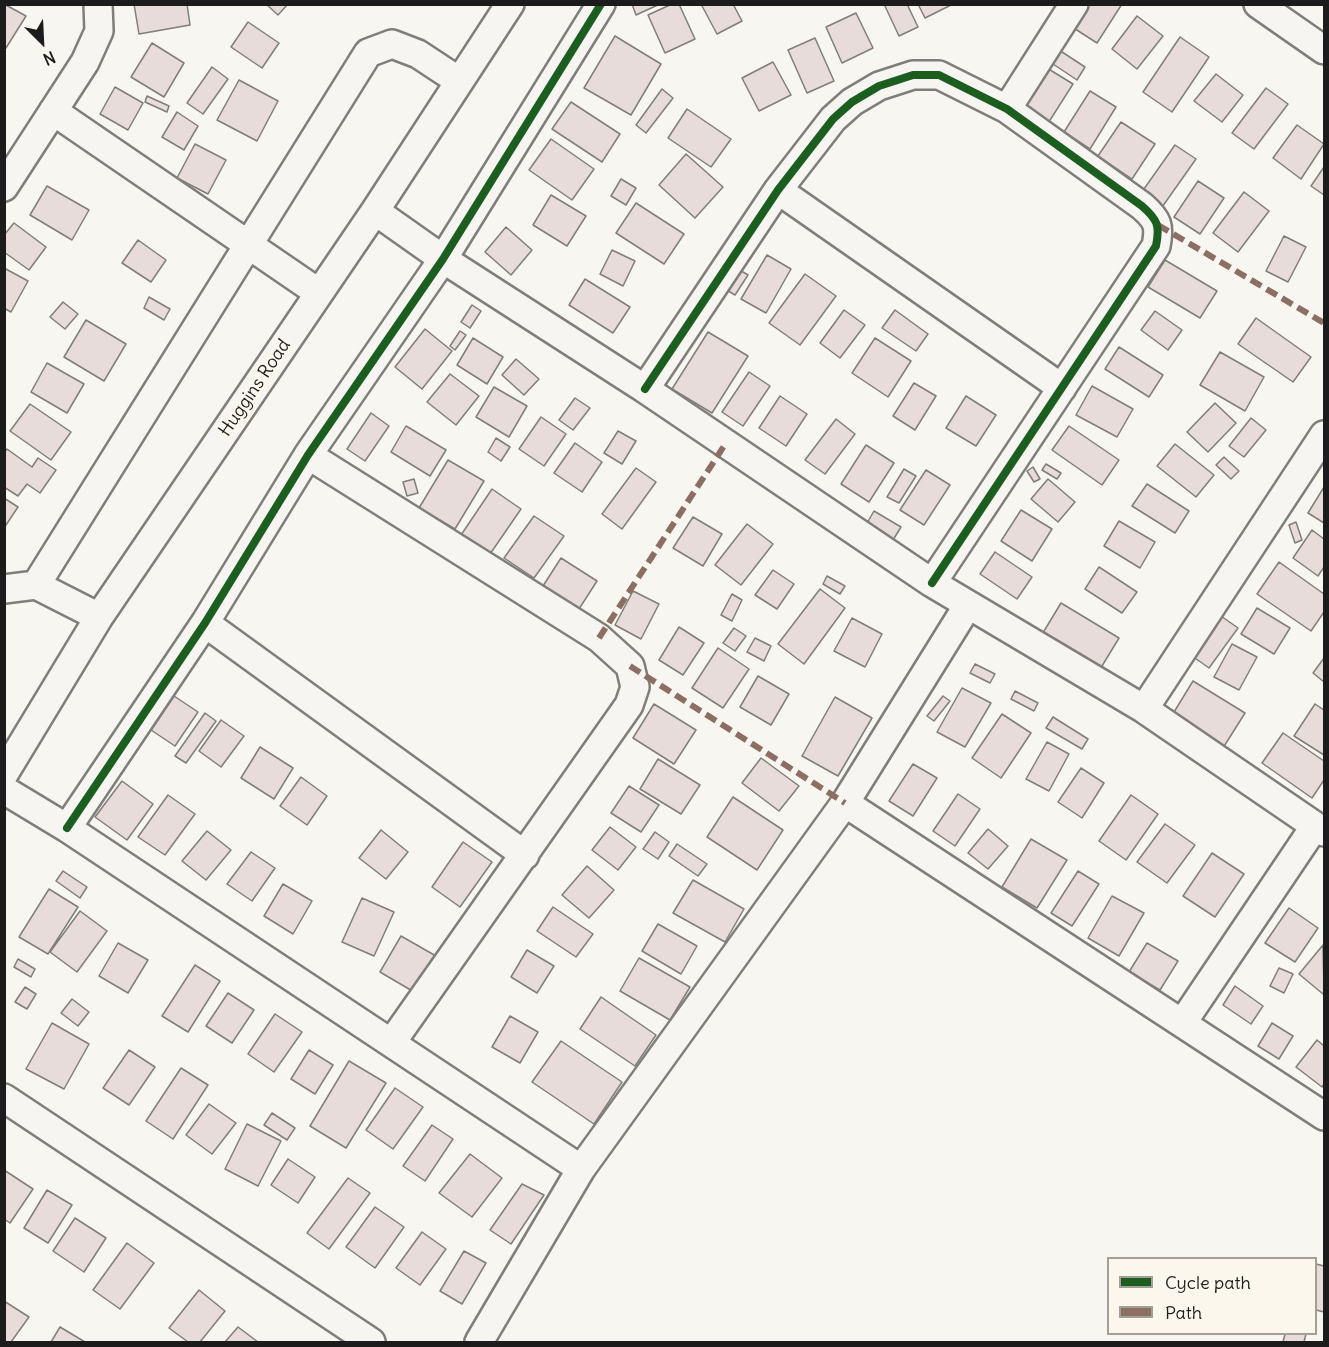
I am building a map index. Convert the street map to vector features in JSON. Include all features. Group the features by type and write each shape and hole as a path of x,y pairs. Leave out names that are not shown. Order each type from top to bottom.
{"street":[{"path":"4,188 85,62 99,31 98,4"},
{"name":"Huggins Road","path":"4,774 99,617 375,211 510,4"},
{"path":"68,828 205,623 308,455 442,259 601,4"},
{"path":"1007,109 1074,4"},
{"path":"1258,4 1324,50"},
{"path":"36,585 368,53 392,44 418,54 459,81"},
{"path":"645,389 778,190 833,119 852,102 879,86 913,75 939,75 1007,109 1152,215 1158,225 1156,246 932,583"},
{"path":"53,111 319,293"},
{"path":"778,190 1062,388"},
{"path":"375,211 442,259 645,389 932,583 1144,709 1320,829 1183,1022"},
{"path":"1144,709 1324,435"},
{"path":"308,455 599,638 630,666 635,687 629,705 392,1042"},
{"path":"4,589 36,585 99,617"},
{"path":"479,1342 581,1169 845,803 968,605"},
{"path":"205,623 525,855"},
{"path":"4,790 68,828 581,1169"},
{"path":"845,803 1324,1116"},
{"path":"4,1098 371,1342"}],"building":[{"path":"4,4 26,16 6,48 4,47"},
{"path":"134,4 187,4 190,25 139,34"},
{"path":"266,4 288,4 278,15"},
{"path":"632,4 660,4 636,15"},
{"path":"672,4 679,4 695,39 665,53 648,15"},
{"path":"701,4 733,4 742,21 717,34"},
{"path":"884,4 907,4 918,27 899,36"},
{"path":"918,4 953,4 925,18"},
{"path":"1082,4 1122,4 1097,43 1069,25"},
{"path":"856,13 873,48 842,63 826,27"},
{"path":"1137,16 1163,36 1137,69 1112,49"},
{"path":"248,22 279,43 262,68 231,47"},
{"path":"615,36 661,64 631,115 584,88"},
{"path":"1180,37 1209,57 1172,112 1143,92"},
{"path":"815,38 834,81 807,93 788,50"},
{"path":"152,43 184,63 164,97 131,77"},
{"path":"1056,48 1085,67 1077,80 1047,60"},
{"path":"773,62 791,95 759,111 742,78"},
{"path":"212,67 228,79 203,114 187,103"},
{"path":"1047,68 1073,84 1045,128 1019,112"},
{"path":"1216,74 1243,95 1222,122 1194,101"},
{"path":"239,80 278,101 257,141 217,120"},
{"path":"115,87 143,103 128,130 100,114"},
{"path":"1266,88 1288,104 1254,149 1232,133"},
{"path":"662,89 673,98 646,133 636,125"},
{"path":"1090,91 1116,107 1090,149 1064,132"},
{"path":"147,96 169,106 167,112 145,102"},
{"path":"571,102 620,134 602,162 552,129"},
{"path":"687,109 731,139 711,167 668,138"},
{"path":"177,112 198,126 184,150 162,137"},
{"path":"1121,122 1155,144 1132,179 1098,156"},
{"path":"1297,125 1324,144 1301,179 1273,158"},
{"path":"551,139 594,169 572,200 529,170"},
{"path":"195,144 226,160 208,194 177,178"},
{"path":"1175,145 1196,159 1160,210 1139,196"},
{"path":"686,154 723,187 695,218 659,185"},
{"path":"1324,167 1324,195 1311,186"},
{"path":"621,179 636,188 626,205 611,196"},
{"path":"1198,181 1224,198 1200,234 1174,217"},
{"path":"47,186 89,210 72,240 30,215"},
{"path":"1244,192 1269,211 1238,252 1213,233"},
{"path":"551,195 586,216 567,246 533,225"},
{"path":"636,203 684,234 664,264 616,233"},
{"path":"14,223 46,247 29,270 4,252 4,235"},
{"path":"506,227 532,250 511,275 485,252"},
{"path":"1284,236 1306,247 1288,282 1266,271"},
{"path":"138,240 166,260 151,282 122,263"},
{"path":"612,250 635,261 623,286 600,274"},
{"path":"767,255 791,269 766,313 741,299"},
{"path":"1165,260 1217,291 1200,318 1148,287"},
{"path":"4,268 28,281 11,312 4,308"},
{"path":"738,269 748,275 735,295 725,289"},
{"path":"805,274 836,296 800,345 769,323"},
{"path":"585,279 630,307 613,333 569,305"},
{"path":"149,297 170,309 164,320 144,308"},
{"path":"63,302 78,314 65,329 50,317"},
{"path":"472,305 481,311 470,328 461,322"},
{"path":"844,310 865,325 840,358 820,343"},
{"path":"895,310 928,334 916,351 882,328"},
{"path":"1155,311 1182,330 1168,350 1141,330"},
{"path":"1256,318 1311,357 1293,382 1238,344"},
{"path":"86,320 126,344 104,381 64,357"},
{"path":"425,329 452,351 422,389 395,367"},
{"path":"460,331 466,335 455,350 450,346"},
{"path":"708,332 748,356 712,413 672,389"},
{"path":"473,338 503,357 487,384 457,365"},
{"path":"875,338 911,361 888,397 852,373"},
{"path":"1119,347 1163,375 1149,397 1105,369"},
{"path":"1220,352 1264,377 1245,411 1200,385"},
{"path":"516,359 539,379 524,395 502,375"},
{"path":"47,363 84,384 67,413 31,392"},
{"path":"749,372 770,386 743,426 722,412"},
{"path":"450,374 479,396 456,425 427,402"},
{"path":"914,383 936,396 915,430 893,416"},
{"path":"1092,386 1133,409 1117,437 1076,415"},
{"path":"494,387 527,406 509,437 476,417"},
{"path":"780,396 807,414 786,446 759,428"},
{"path":"966,396 996,415 976,446 946,428"},
{"path":"575,398 590,408 573,430 559,420"},
{"path":"1215,403 1236,423 1208,452 1187,432"},
{"path":"30,404 71,432 51,460 10,431"},
{"path":"371,413 389,426 365,461 347,449"},
{"path":"541,417 566,434 544,466 519,449"},
{"path":"1251,418 1266,430 1244,457 1229,446"},
{"path":"836,419 855,434 825,474 805,460"},
{"path":"406,426 446,450 430,476 391,452"},
{"path":"1069,426 1119,460 1102,485 1052,450"},
{"path":"618,431 636,441 622,464 604,453"},
{"path":"496,438 510,447 501,461 488,452"},
{"path":"575,443 602,462 582,492 554,473"},
{"path":"1175,444 1214,475 1196,497 1157,466"},
{"path":"866,445 894,463 869,502 841,484"},
{"path":"7,449 32,467 38,458 56,470 40,493 27,484 18,496 4,487 4,453"},
{"path":"1224,457 1239,471 1231,479 1216,465"},
{"path":"448,460 484,481 455,529 419,508"},
{"path":"1046,464 1061,473 1057,479 1042,470"},
{"path":"1033,467 1040,479 1034,482 1027,471"},
{"path":"636,468 656,482 622,529 602,514"},
{"path":"904,469 916,476 899,503 887,497"},
{"path":"926,470 950,485 924,525 900,510"},
{"path":"414,479 418,493 407,496 403,482"},
{"path":"1048,479 1075,502 1058,522 1031,499"},
{"path":"1147,484 1189,511 1175,533 1132,506"},
{"path":"1324,487 1324,523 1308,513"},
{"path":"492,489 521,509 488,557 459,538"},
{"path":"4,498 18,507 4,528"},
{"path":"1021,510 1052,529 1032,561 1001,541"},
{"path":"874,511 901,527 893,540 866,525"},
{"path":"534,516 564,536 534,578 504,558"},
{"path":"693,517 722,534 703,566 673,548"},
{"path":"1119,521 1155,542 1140,568 1104,546"},
{"path":"1296,522 1302,540 1295,543 1289,525"},
{"path":"747,524 773,544 741,585 715,565"},
{"path":"1312,530 1324,539 1324,567 1318,576 1293,558"},
{"path":"995,552 1032,577 1017,599 980,574"},
{"path":"561,558 597,581 579,609 543,586"},
{"path":"1279,562 1324,594 1324,612 1311,631 1257,594"},
{"path":"1099,567 1137,592 1122,613 1085,589"},
{"path":"773,570 794,584 777,609 755,595"},
{"path":"827,576 845,586 840,594 823,584"},
{"path":"820,589 845,608 804,664 778,644"},
{"path":"633,591 659,604 641,639 615,625"},
{"path":"732,594 742,600 732,621 721,615"},
{"path":"1061,603 1119,638 1099,671 1041,636"},
{"path":"1257,608 1290,628 1274,654 1241,634"},
{"path":"1221,616 1238,628 1209,668 1192,656"},
{"path":"852,618 882,634 865,667 834,651"},
{"path":"679,627 704,643 683,675 659,660"},
{"path":"734,628 746,636 735,651 723,643"},
{"path":"755,638 771,646 764,661 747,652"},
{"path":"1232,644 1257,657 1239,690 1214,677"},
{"path":"718,648 749,669 723,708 692,688"},
{"path":"1324,658 1324,682 1313,673"},
{"path":"975,664 995,674 990,683 970,673"},
{"path":"758,676 789,694 771,725 740,707"},
{"path":"1193,681 1245,713 1223,748 1171,717"},
{"path":"962,688 991,703 965,747 937,732"},
{"path":"1015,691 1038,703 1034,711 1011,699"},
{"path":"174,696 198,712 175,746 151,730"},
{"path":"943,696 950,701 934,721 927,716"},
{"path":"835,697 872,718 838,776 802,756"},
{"path":"654,704 696,730 674,764 633,738"},
{"path":"1315,704 1324,710 1324,755 1294,736"},
{"path":"205,713 216,721 186,763 175,756"},
{"path":"1002,714 1031,733 1001,778 972,758"},
{"path":"1053,717 1088,739 1082,749 1046,728"},
{"path":"221,720 244,736 221,767 199,751"},
{"path":"1283,733 1324,761 1324,780 1312,798 1262,763"},
{"path":"1047,742 1069,754 1049,791 1026,779"},
{"path":"260,747 293,768 274,799 241,778"},
{"path":"761,758 799,786 779,811 742,783"},
{"path":"658,759 700,785 681,814 640,789"},
{"path":"913,764 937,778 913,816 889,801"},
{"path":"1081,768 1104,783 1082,818 1058,802"},
{"path":"301,777 327,796 307,825 280,806"},
{"path":"122,781 153,804 127,840 95,817"},
{"path":"629,786 659,805 641,832 611,813"},
{"path":"958,794 980,809 955,846 933,831"},
{"path":"168,795 195,814 165,855 138,837"},
{"path":"1131,795 1158,814 1126,860 1099,841"},
{"path":"733,797 783,830 757,870 707,837"},
{"path":"1165,824 1195,845 1167,883 1137,862"},
{"path":"610,827 636,847 618,870 592,850"},
{"path":"988,829 1008,846 988,869 968,853"},
{"path":"381,830 408,852 386,879 359,858"},
{"path":"207,831 231,850 206,880 182,861"},
{"path":"655,832 669,842 658,859 643,849"},
{"path":"1031,839 1067,860 1037,908 1002,887"},
{"path":"463,842 492,862 460,907 432,887"},
{"path":"677,844 707,864 698,876 669,856"},
{"path":"251,852 275,868 252,901 227,884"},
{"path":"1212,853 1244,874 1215,917 1183,896"},
{"path":"587,866 614,890 589,918 562,895"},
{"path":"63,871 87,887 80,898 56,881"},
{"path":"1078,871 1099,884 1072,926 1051,913"},
{"path":"693,880 744,909 725,942 673,913"},
{"path":"283,884 312,901 293,934 264,916"},
{"path":"49,889 78,907 48,954 19,937"},
{"path":"1112,896 1144,913 1119,956 1088,938"},
{"path":"362,898 394,912 374,956 342,942"},
{"path":"553,907 593,934 576,957 537,931"},
{"path":"1289,908 1318,928 1295,962 1265,943"},
{"path":"80,911 107,931 77,972 50,952"},
{"path":"658,924 697,946 681,974 642,951"},
{"path":"401,936 436,956 414,992 380,972"},
{"path":"118,943 148,960 128,993 99,976"},
{"path":"1147,943 1178,961 1160,990 1129,972"},
{"path":"1323,945 1324,992 1323,994 1299,974"},
{"path":"527,950 554,966 537,993 511,977"},
{"path":"639,958 690,987 670,1020 620,991"},
{"path":"18,959 35,969 31,977 14,967"},
{"path":"195,965 220,981 188,1032 162,1016"},
{"path":"1279,968 1293,974 1284,993 1270,986"},
{"path":"1235,986 1263,1006 1251,1024 1223,1005"},
{"path":"25,987 36,994 27,1009 15,1002"},
{"path":"228,993 254,1010 232,1043 206,1026"},
{"path":"601,997 656,1035 635,1066 580,1029"},
{"path":"72,999 89,1012 78,1026 61,1013"},
{"path":"275,1014 302,1032 274,1072 248,1054"},
{"path":"510,1016 538,1032 520,1063 492,1047"},
{"path":"52,1023 89,1044 64,1089 26,1069"},
{"path":"1272,1023 1293,1036 1279,1059 1258,1046"},
{"path":"1317,1040 1324,1046 1324,1084 1322,1087 1296,1067"},
{"path":"561,1041 622,1082 594,1124 532,1082"},
{"path":"129,1050 155,1067 129,1105 103,1088"},
{"path":"309,1050 333,1065 315,1094 291,1079"},
{"path":"349,1061 386,1083 346,1148 310,1126"},
{"path":"181,1068 208,1085 173,1139 146,1121"},
{"path":"395,1088 423,1107 393,1149 366,1130"},
{"path":"209,1104 236,1123 212,1154 186,1135"},
{"path":"272,1113 295,1128 287,1140 264,1125"},
{"path":"247,1124 281,1141 258,1186 225,1169"},
{"path":"432,1125 453,1139 425,1181 403,1166"},
{"path":"470,1154 502,1178 472,1217 439,1193"},
{"path":"288,1159 315,1177 298,1203 271,1185"},
{"path":"4,1170 33,1189 10,1223 4,1219"},
{"path":"348,1178 370,1193 329,1249 307,1233"},
{"path":"522,1184 544,1195 511,1244 490,1230"},
{"path":"47,1190 72,1205 48,1243 24,1228"},
{"path":"375,1207 404,1227 375,1268 346,1247"},
{"path":"75,1218 106,1238 84,1272 53,1251"},
{"path":"422,1232 446,1249 420,1285 396,1268"},
{"path":"127,1243 154,1263 120,1309 93,1290"},
{"path":"464,1251 486,1263 462,1304 440,1291"},
{"path":"1317,1264 1324,1266 1324,1312 1317,1310"},
{"path":"199,1290 225,1311 200,1342 188,1342 169,1328"},
{"path":"4,1301 29,1317 11,1342 4,1342"},
{"path":"60,1327 85,1342 51,1342"},
{"path":"238,1327 258,1342 225,1342"},
{"path":"1285,1335 1306,1335 1304,1342 1283,1342"}],"marked path":[{"path":"1158,225 1324,323"},
{"path":"599,638 726,443"},
{"path":"630,666 845,803"}],"cycle path":[{"path":"67,828 205,623 308,455 443,259 601,4"},
{"path":"645,389 778,190 833,119 852,102 879,86 913,75 939,75 1007,109 1152,215 1158,228 1156,246 932,583"}]}
